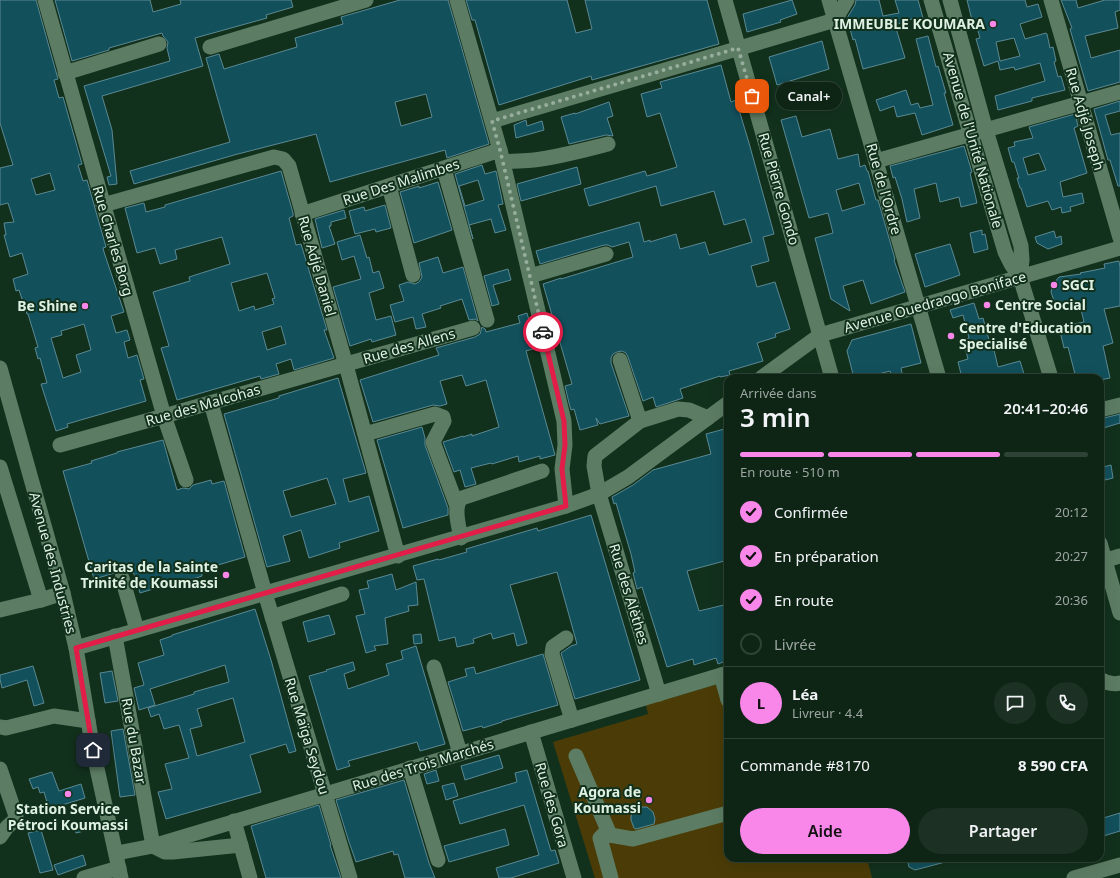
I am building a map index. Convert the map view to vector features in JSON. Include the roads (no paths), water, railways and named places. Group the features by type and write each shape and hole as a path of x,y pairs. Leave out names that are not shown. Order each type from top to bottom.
{"street":[{"name":"Rue Charles Borg","path":"45,0 164,416 186,480"},
{"path":"210,47 366,0"},
{"path":"457,0 501,156 564,421 565,445 562,469 566,506"},
{"name":"Rue Pierre Gondo","path":"725,0 831,374"},
{"name":"Rue de l'Ordre","path":"829,0 938,374"},
{"path":"492,121 835,20 847,0"},
{"name":"Avenue de l'Unité Nationale","path":"931,0 1005,252 1020,277 1051,374"},
{"name":"Avenue de l'Unité Nationale","path":"950,0 986,130 1021,246 1022,260 1020,277"},
{"name":"Rue Adjé Joseph","path":"1051,0 1120,238"},
{"path":"65,73 159,44"},
{"path":"876,161 1120,92"},
{"name":"Rue Des Malimbes","path":"302,214 444,168 501,156 519,160 551,158 608,144"},
{"name":"Rue Adjé Daniel","path":"103,205 274,157 283,159 289,166 346,365 398,556"},
{"path":"444,168 487,320"},
{"path":"389,186 413,275"},
{"name":"Avenue Ouedraogo Boniface","path":"766,374 820,335 1120,248"},
{"path":"530,276 606,254"},
{"name":"Rue des Allens","path":"346,365 473,328"},
{"path":"620,360 640,421 678,409 689,410 708,418"},
{"name":"Rue des Malcohas","path":"60,445 346,365"},
{"name":"Avenue des Industries","path":"0,368 63,593 76,648 93,750 119,866"},
{"name":"Rue Maïga Seydou","path":"211,403 272,617 350,878"},
{"path":"1104,409 1120,405"},
{"path":"76,648 460,538 566,506 599,494 628,477 724,406"},
{"path":"365,434 434,414 443,417 444,421 433,442 456,506 460,538"},
{"name":"Rue des Alèthes","path":"640,421 595,456 594,466 599,494 659,694"},
{"path":"0,467 41,600"},
{"path":"456,506 462,498 542,471"},
{"path":"1104,560 1120,556"},
{"path":"1104,567 1120,613"},
{"path":"122,578 136,630"},
{"path":"312,580 318,602"},
{"path":"0,610 63,593"},
{"path":"272,617 342,594"},
{"name":"Rue du Bazar","path":"115,636 154,846"},
{"path":"566,638 553,647 552,654 572,720"},
{"path":"434,667 460,753"},
{"name":"Rue des Trois Marchés","path":"84,878 119,866 154,846 724,674"},
{"path":"1104,682 1115,684 1120,683"},
{"path":"0,727 6,728 54,716 88,721"},
{"name":"Rue des Gora","path":"531,732 574,878"},
{"path":"576,756 610,835"},
{"path":"410,768 438,860"},
{"path":"0,769 16,816 14,821 7,827 0,837"},
{"path":"611,878 600,838 604,834 633,839 724,814"},
{"path":"234,821 250,878"},
{"path":"154,846 165,852 173,852 241,845"},
{"path":"1074,878 1120,864"}],"place":[{"name":"IMMEUBLE KOUMARA","path":"993,24"},
{"name":"Canal+","path":"752,96"},
{"name":"SGCI","path":"1054,285"},
{"name":"Centre Social","path":"987,305"},
{"name":"Be Shine","path":"85,306"},
{"name":"Centre d'Education Specialisé","path":"951,336"},
{"name":"Caritas de la Sainte Trinité de Koumassi","path":"226,575"},
{"name":"Station Service Pétroci Koumassi","path":"68,794"},
{"name":"Agora de Koumassi","path":"649,800"}]}
